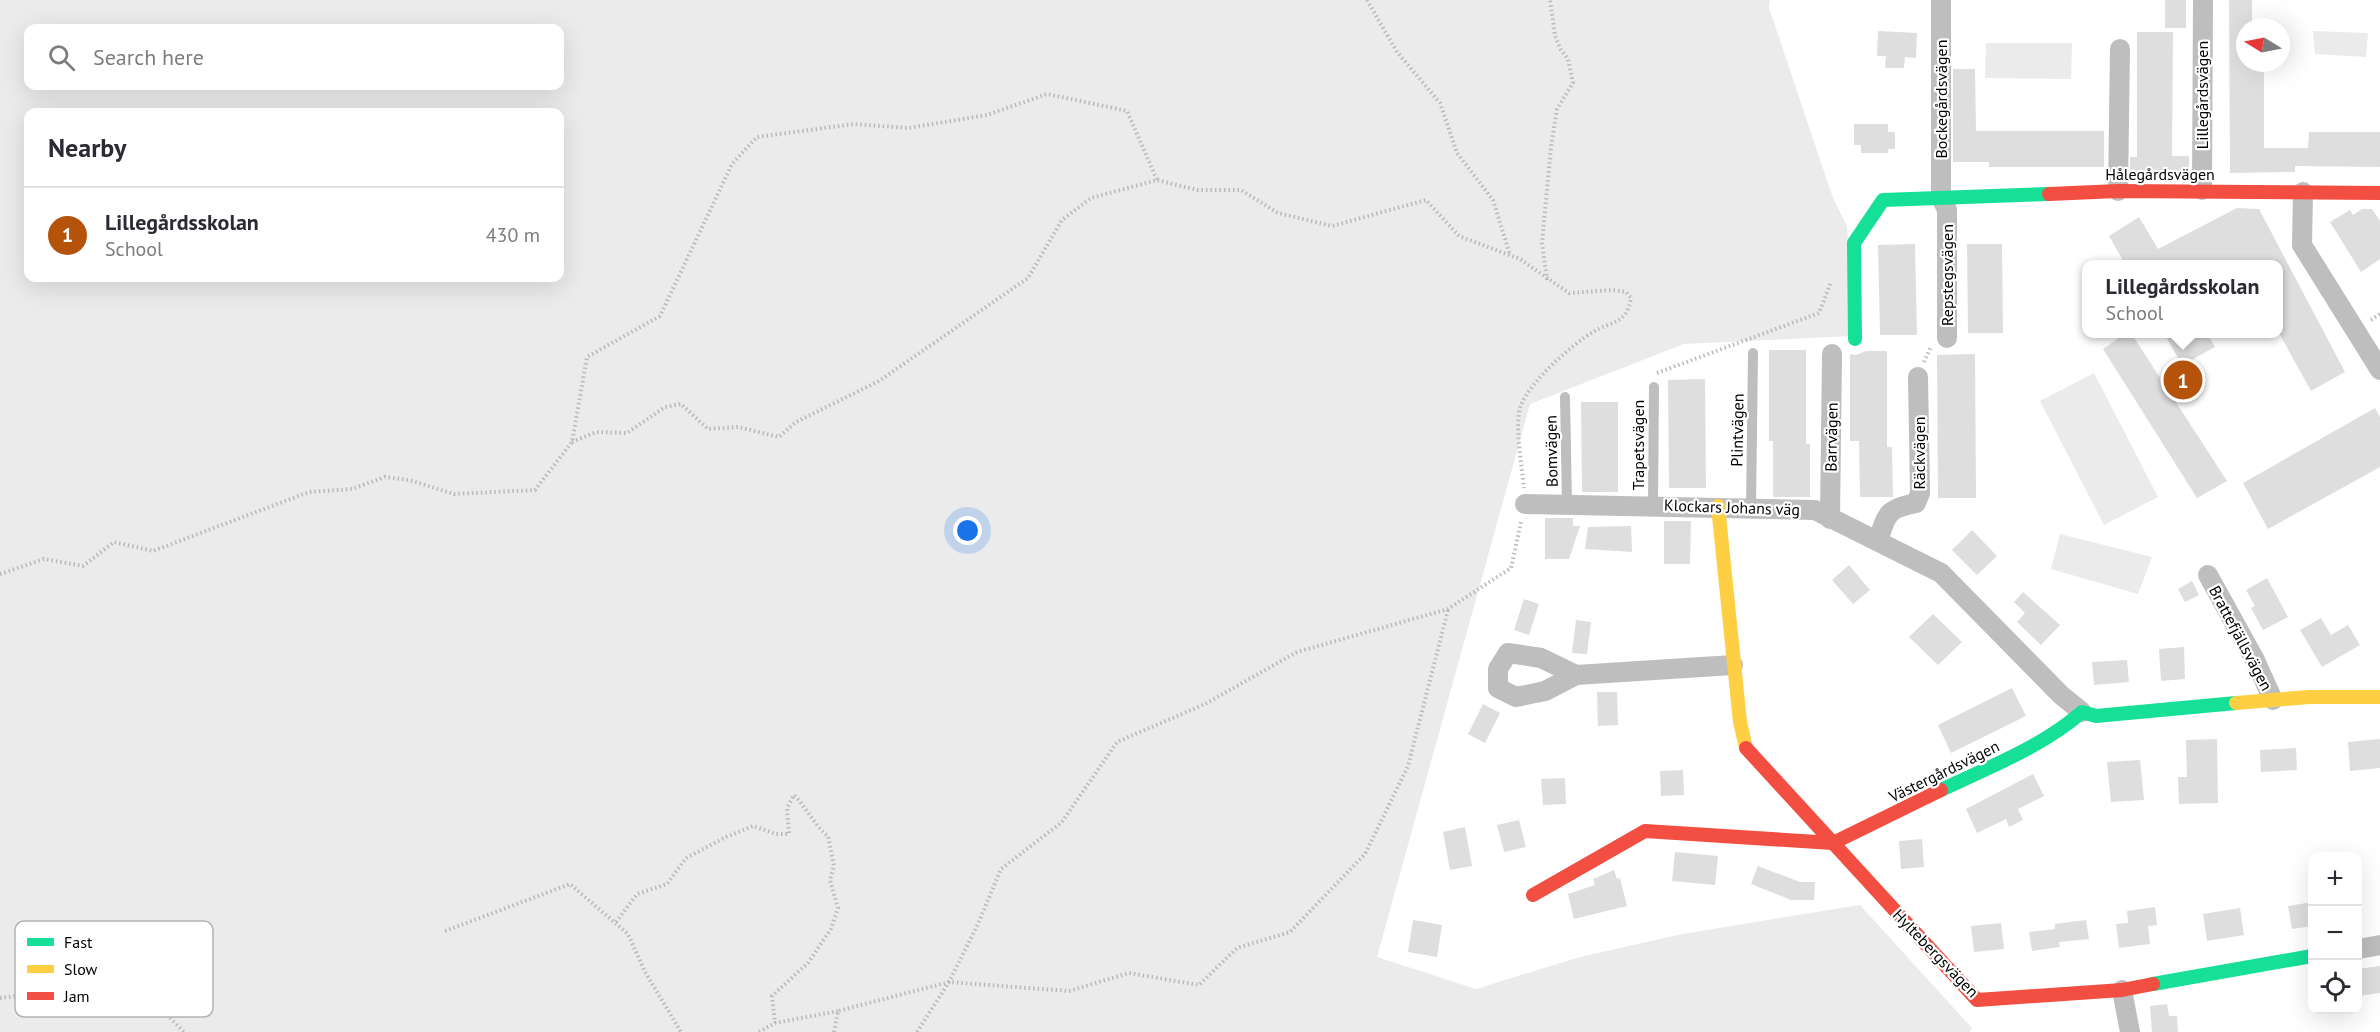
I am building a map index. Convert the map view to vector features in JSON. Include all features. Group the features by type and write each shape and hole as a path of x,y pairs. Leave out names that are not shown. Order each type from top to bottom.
{"street":[{"name":"Bockegårdsvägen","path":"1941,0 1941,197"},
{"name":"Lillegårdsvägen","path":"2202,190 2203,0"},
{"path":"2118,190 2120,49"},
{"name":"Hålegårdsvägen","path":"1855,339 1854,243 1883,200 2118,190 2380,194"},
{"path":"2302,192 2302,244 2380,370"},
{"name":"Repstegsvägen","path":"1941,197 1947,210 1947,338"},
{"name":"Barrvägen","path":"1830,519 1832,354"},
{"name":"Räckvägen","path":"1878,541 1889,512 1894,508 1916,503 1920,493 1918,377"},
{"name":"Klockars Johans väg","path":"1525,504 1653,504 1815,510 1941,573 2082,712"},
{"name":"Hyltebergsvägen","path":"1718,506 1733,664 1740,722 1747,751 1977,1000 2122,990 2308,957"},
{"name":"Brattefjällsvägen","path":"2208,575 2255,660 2273,700"},
{"path":"1576,675 1733,664"},
{"path":"2082,712 2096,716 2273,700 2348,696 2380,697"},
{"name":"Västergårdsvägen","path":"1533,895 1645,831 1833,843 2026,749 2065,728 2082,712"},
{"path":"2362,948 2380,945"},
{"path":"2122,990 2130,1032"}],"lane":[{"name":"Plintvägen","path":"1751,508 1753,353"},
{"name":"Trapetsvägen","path":"1653,504 1654,387"},
{"name":"Bomvägen","path":"1565,397 1567,504"}],"path":[{"path":"1367,0 1397,52 1440,103 1457,153 1492,200 1510,255"},
{"path":"1547,280 1542,243 1551,147 1557,110 1573,83 1568,59 1555,36 1550,0"},
{"path":"0,574 44,559 83,566 114,542 153,551 309,492 352,489 385,477 409,480 454,494 535,490 572,442 587,357 660,316 732,164 757,137 854,124 908,128 987,115 1047,94 1127,111 1157,180"},
{"path":"572,442 596,432 627,434 664,407 681,404 708,429 738,427 779,437 796,422 879,381 1028,278 1062,220 1091,198 1157,180 1197,190 1241,190 1278,213 1332,226 1426,200 1459,236 1520,259 1547,280 1569,293 1613,290 1626,292 1631,298 1630,307 1614,325 1594,331 1568,352 1537,382 1521,405 1519,426 1525,504 1511,568 1448,609 1297,652 1205,704 1117,742 1062,822 1001,869 978,924 949,982 917,1032"},
{"path":"1654,374 1819,313 1834,273"},
{"name":"Repstegsvägen","path":"1918,377 1932,344 1947,338"},
{"path":"759,1032 775,1023 838,1011 949,982 1069,991 1129,973 1198,985 1237,948 1290,932 1365,854 1408,766 1448,609"},
{"path":"616,922 637,894 667,884 686,858 726,837 753,826 776,834 789,834 787,808 794,795 804,805 818,828 828,836 834,866 830,880 838,908 831,928 808,963 772,996 775,1023"},
{"path":"445,931 570,884 628,934 645,972 681,1032"},
{"path":"0,998 15,996"},
{"path":"834,1032 838,1011"},
{"path":"169,1017 184,1032"}],"shaded area":[{"path":"0,0 1770,0 1769,8 1833,198 1847,226 1853,336 1684,344 1530,404 1377,957 1476,989 1580,957 1682,934 1860,905 1972,1028 1970,1032 0,1032"},
{"path":"2313,31 2368,33 2366,57 2315,54"},
{"path":"1986,43 2072,43 2071,79 1985,78"},
{"path":"2094,373 2158,497 2104,525 2040,401"},
{"path":"2060,534 2152,557 2138,594 2051,569"}],"building":[{"path":"2165,0 2186,0 2186,28 2165,28"},
{"path":"2229,0 2252,0 2252,18 2236,18 2236,72 2264,72 2264,148 2308,148 2309,132 2380,132 2380,167 2295,166 2295,172 2230,173"},
{"path":"1878,31 1917,33 1916,58 1905,57 1904,68 1885,68 1886,56 1877,56"},
{"path":"2137,32 2173,32 2172,156 2189,156 2189,175 2130,175 2130,157 2137,157"},
{"path":"1953,69 1975,69 1976,131 2104,131 2104,167 1989,167 1989,162 1953,162"},
{"path":"1854,124 1888,124 1888,132 1895,132 1895,149 1888,149 1888,153 1861,153 1861,145 1854,145"},
{"path":"2237,208 2259,209 2345,372 2311,391 2282,338 2283,260 2123,260 2109,236 2139,217 2158,249"},
{"path":"2362,209 2372,209 2380,221 2380,259 2361,272 2330,222 2350,210 2353,215"},
{"path":"1915,244 1917,335 1880,335 1878,245"},
{"path":"1967,244 2002,244 2003,333 1968,333"},
{"path":"2119,338 2134,338 2227,481 2197,498 2103,349"},
{"path":"2167,338 2210,338 2215,347 2182,365"},
{"path":"1769,350 1806,350 1806,444 1810,444 1810,497 1773,497 1773,441 1769,441"},
{"path":"1866,351 1887,351 1887,447 1892,447 1893,497 1860,497 1859,441 1850,441 1850,354 1856,355"},
{"path":"1975,354 1976,498 1938,498 1937,355"},
{"path":"1705,379 1706,488 1669,488 1668,380"},
{"path":"1581,402 1618,402 1618,492 1582,492"},
{"path":"2375,408 2380,417 2380,467 2268,529 2243,483"},
{"path":"1545,518 1573,518 1573,526 1580,526 1569,559 1545,559"},
{"path":"1664,521 1691,521 1690,564 1664,564"},
{"path":"1631,526 1632,552 1585,549 1588,527"},
{"path":"1972,530 1997,556 1977,575 1952,550"},
{"path":"1849,565 1870,590 1853,604 1832,580"},
{"path":"2267,578 2288,617 2263,630 2251,608 2255,606 2246,590"},
{"path":"2192,581 2199,595 2185,602 2178,589"},
{"path":"2023,592 2060,625 2041,645 2017,622 2025,613 2014,602"},
{"path":"1524,599 1539,604 1529,635 1514,630"},
{"path":"1933,614 1962,642 1938,665 1909,637"},
{"path":"2321,618 2331,635 2348,625 2360,645 2322,667 2300,630"},
{"path":"1576,620 1591,622 1587,654 1572,653"},
{"path":"2184,647 2185,679 2161,681 2159,649"},
{"path":"2127,660 2129,682 2094,685 2092,662"},
{"path":"2012,688 2026,716 1951,753 1938,725"},
{"path":"1597,692 1617,692 1618,725 1598,726"},
{"path":"1483,704 1500,713 1485,743 1468,734"},
{"path":"2217,739 2218,803 2179,804 2178,777 2187,777 2186,740"},
{"path":"2380,739 2380,768 2350,771 2348,742"},
{"path":"2296,748 2297,770 2261,772 2260,750"},
{"path":"2140,760 2144,800 2111,802 2107,762"},
{"path":"1683,770 1684,795 1661,796 1660,771"},
{"path":"2033,774 2044,796 2018,809 2023,820 2009,827 2006,819 1977,833 1966,809"},
{"path":"1565,778 1566,804 1543,805 1541,779"},
{"path":"1519,820 1526,847 1504,852 1497,825"},
{"path":"1465,827 1472,866 1450,870 1443,832"},
{"path":"1922,839 1924,867 1901,869 1899,841"},
{"path":"1675,852 1718,856 1715,885 1672,881"},
{"path":"1758,866 1800,882 1815,882 1814,900 1791,900 1751,884"},
{"path":"1614,870 1617,879 1620,878 1627,906 1574,919 1568,894 1595,885 1593,879"},
{"path":"2308,903 2308,927 2292,929 2288,906"},
{"path":"2155,907 2157,925 2148,926 2150,944 2119,948 2116,924 2128,923 2127,911"},
{"path":"2240,908 2244,935 2207,941 2203,914"},
{"path":"1413,920 1442,925 1437,957 1408,952"},
{"path":"2086,920 2089,939 2059,942 2060,947 2032,951 2029,932 2055,929 2055,924"},
{"path":"2001,923 2004,949 1974,952 1971,926"},
{"path":"2380,966 2380,993 2362,995 2362,968"},
{"path":"2167,1004 2169,1016 2177,1016 2178,1032 2152,1032 2150,1006"}],"traffic: fast":[{"path":"1855,339 1854,243 1883,200 2049,194"},
{"path":"1941,790 2032,746 2050,736 2082,712 2096,716 2236,703"},
{"path":"2153,984 2308,957"}],"traffic: slow":[{"path":"1718,506 1740,722 1746,748"},
{"path":"2236,703 2309,697 2380,697"}],"traffic: jam":[{"path":"2049,194 2118,191 2380,193"},
{"path":"1746,748 1977,1000 2122,990 2153,984"},
{"path":"1533,895 1645,831 1833,843 1941,790"}],"place":[{"name":"Lillegårdsskolan","path":"2183,380"}]}
